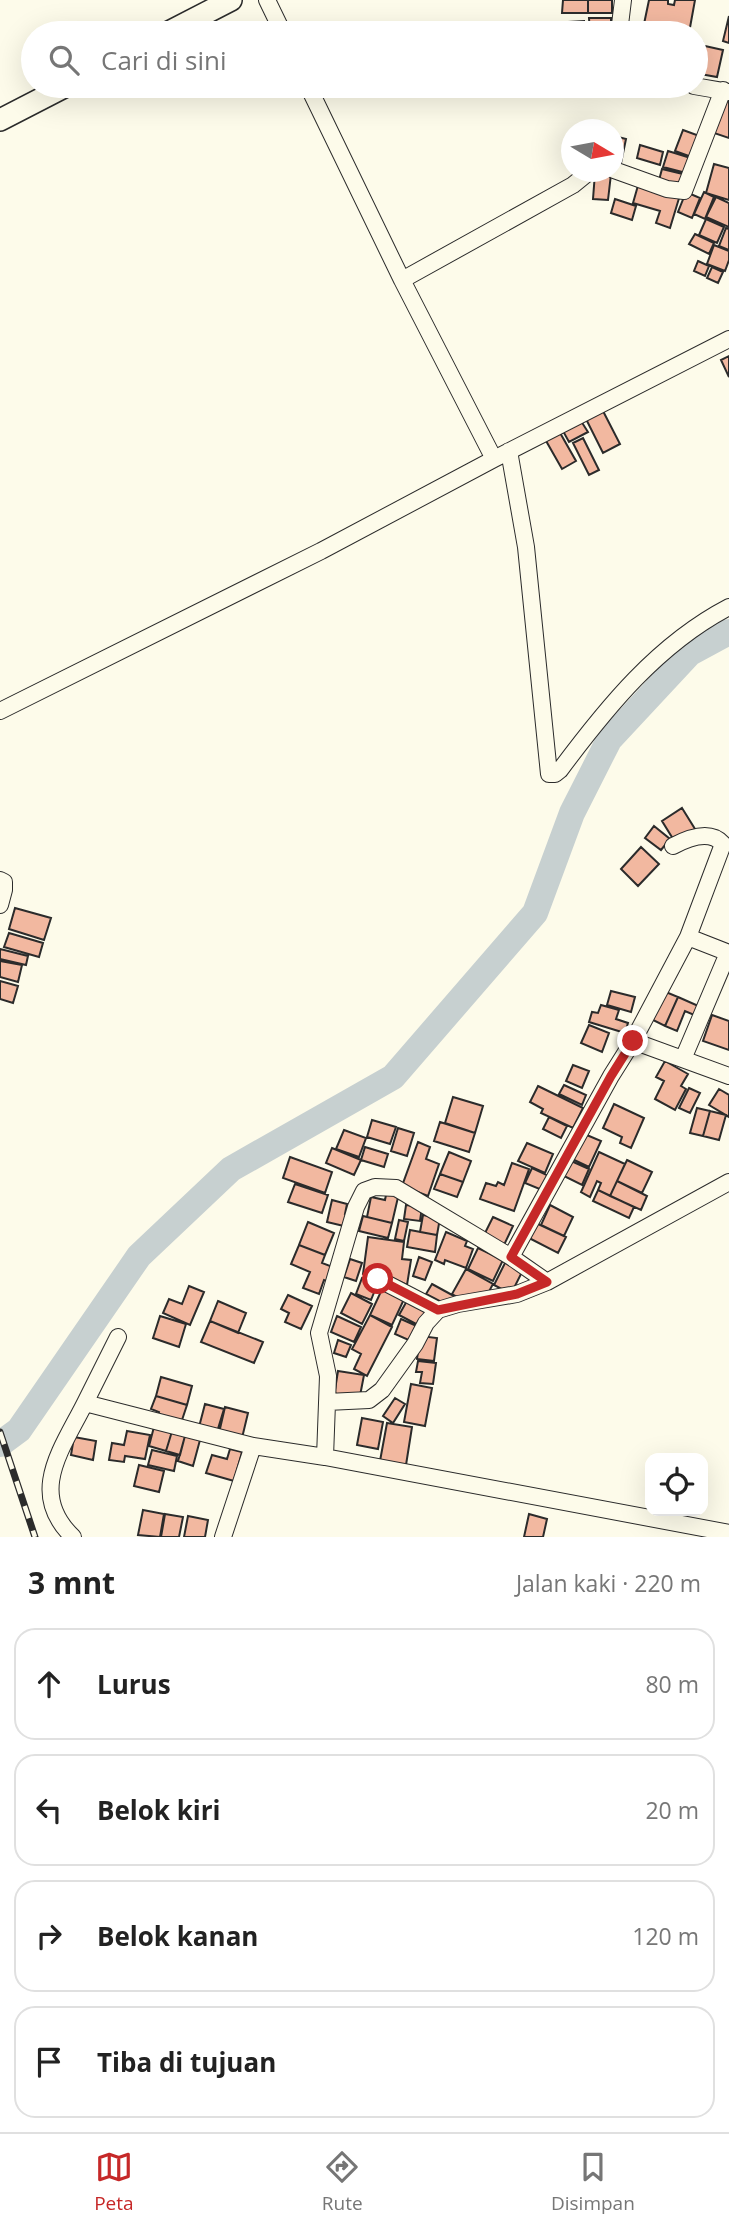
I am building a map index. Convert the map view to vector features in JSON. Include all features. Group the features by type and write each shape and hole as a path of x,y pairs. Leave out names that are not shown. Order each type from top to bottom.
{"main road":[{"path":"190,21 231,0"},
{"path":"0,120 43,98"}],"street":[{"path":"267,0 277,21"},
{"path":"621,21 624,0"},
{"path":"624,174 667,189 684,191 726,91 708,88"},
{"path":"314,98 402,281 501,455 526,547 549,774 560,770 601,714 668,646 729,607"},
{"path":"402,281 577,182"},
{"path":"0,711 321,551 501,455 729,339"},
{"path":"511,1257 633,1041 688,937 726,837 690,837 674,846"},
{"path":"0,880 4,883 4,890 0,905"},
{"path":"683,1059 729,953 688,937"},
{"path":"633,1041 729,1076"},
{"path":"327,1402 369,1400 382,1390 415,1344 426,1323 438,1310 517,1294 547,1282 729,1182"},
{"path":"325,1457 328,1376 319,1334 356,1207 364,1191 375,1187 396,1188 511,1257 547,1282"},
{"path":"378,1279 438,1310"},
{"path":"73,1537 61,1525 51,1499 49,1485 54,1467 118,1337"},
{"path":"85,1404 253,1446 325,1457 729,1533"},
{"path":"223,1537 253,1446"}],"building":[{"path":"563,0 588,0 588,13 562,13"},
{"path":"588,0 612,0 612,13 588,13"},
{"path":"649,0 668,0 668,4 674,5 675,0 695,0 691,21 645,21"},
{"path":"729,16 729,43 723,41"},
{"path":"589,18 611,18 611,21 589,21"},
{"path":"708,47 723,50 717,77 708,75"},
{"path":"729,95 729,138 711,132"},
{"path":"683,130 705,138 697,159 675,151"},
{"path":"640,145 663,152 660,165 637,158"},
{"path":"668,151 694,159 690,174 663,167"},
{"path":"714,164 729,168 729,200 706,193"},
{"path":"662,169 687,175 683,191 658,184"},
{"path":"594,182 610,182 608,200 593,199"},
{"path":"639,182 680,195 670,228 656,223 660,211 633,203"},
{"path":"686,192 700,198 692,218 678,212"},
{"path":"704,192 714,197 705,219 694,214"},
{"path":"716,197 729,203 729,227 706,217"},
{"path":"615,199 636,206 632,220 611,213"},
{"path":"706,219 724,227 717,243 699,235"},
{"path":"726,228 729,229 729,250 719,246"},
{"path":"695,234 714,243 709,254 689,244"},
{"path":"714,245 729,251 725,271 707,264"},
{"path":"698,261 709,266 705,276 694,271"},
{"path":"712,267 723,272 718,283 707,278"},
{"path":"729,356 729,377 721,360"},
{"path":"603,411 620,444 603,453 586,419"},
{"path":"581,421 588,432 569,442 563,431"},
{"path":"559,431 576,461 562,469 545,439"},
{"path":"583,438 599,470 589,475 573,443"},
{"path":"682,808 695,829 675,842 662,821"},
{"path":"654,826 670,839 661,850 645,838"},
{"path":"641,847 659,864 638,886 621,869"},
{"path":"15,908 51,918 44,940 9,929"},
{"path":"9,933 43,943 39,957 4,947"},
{"path":"0,949 28,956 26,965 0,959"},
{"path":"0,961 22,965 18,982 0,977"},
{"path":"0,981 18,986 13,1003 0,999"},
{"path":"661,990 678,997 665,1026 647,1017"},
{"path":"611,991 635,997 631,1012 607,1005"},
{"path":"678,997 703,1008 699,1017 685,1011 677,1031 665,1026"},
{"path":"601,1005 619,1010 616,1019 628,1023 625,1033 589,1022 592,1012 598,1013"},
{"path":"712,1015 729,1021 729,1050 703,1041"},
{"path":"589,1025 609,1033 602,1052 581,1043"},
{"path":"665,1061 688,1074 681,1086 686,1089 675,1110 655,1099 664,1081 656,1077"},
{"path":"573,1065 589,1071 582,1088 566,1081"},
{"path":"564,1085 586,1095 582,1105 559,1094"},
{"path":"538,1086 583,1108 573,1128 541,1113 543,1109 530,1102"},
{"path":"689,1088 700,1093 690,1113 679,1108"},
{"path":"719,1089 729,1095 729,1117 709,1105"},
{"path":"453,1097 483,1106 475,1133 445,1123"},
{"path":"614,1104 644,1118 631,1148 620,1143 622,1137 603,1128"},
{"path":"697,1108 710,1111 703,1136 690,1133"},
{"path":"710,1111 726,1115 719,1140 703,1136"},
{"path":"549,1117 567,1126 561,1138 543,1129"},
{"path":"372,1120 396,1127 390,1144 367,1137"},
{"path":"440,1122 475,1133 469,1152 434,1141"},
{"path":"398,1128 414,1133 407,1156 391,1151"},
{"path":"344,1130 366,1138 359,1157 336,1149"},
{"path":"582,1133 601,1141 589,1167 570,1158"},
{"path":"418,1142 430,1147 426,1159 439,1164 428,1196 402,1186"},
{"path":"527,1143 553,1154 545,1173 518,1161"},
{"path":"365,1147 388,1154 384,1167 361,1160"},
{"path":"332,1148 361,1160 354,1175 326,1163"},
{"path":"449,1152 471,1161 463,1182 440,1174"},
{"path":"599,1152 625,1164 610,1196 598,1190 601,1183 597,1181 590,1197 581,1192"},
{"path":"290,1157 332,1172 325,1193 283,1178"},
{"path":"569,1160 589,1169 582,1185 562,1175"},
{"path":"627,1160 652,1172 642,1193 617,1181"},
{"path":"512,1163 529,1169 514,1211 480,1199 486,1183 496,1186 498,1182 504,1185"},
{"path":"532,1168 549,1176 542,1190 525,1183"},
{"path":"440,1174 463,1182 457,1197 434,1189"},
{"path":"617,1181 647,1196 641,1210 610,1196"},
{"path":"295,1184 328,1195 322,1213 288,1202"},
{"path":"387,1190 399,1193 392,1223 367,1217 371,1197 385,1200"},
{"path":"598,1190 634,1207 629,1218 593,1201"},
{"path":"332,1200 347,1204 345,1214 351,1215 348,1227 327,1222"},
{"path":"406,1205 422,1207 420,1221 404,1219"},
{"path":"550,1205 573,1217 564,1236 541,1225"},
{"path":"423,1215 440,1218 437,1235 420,1232"},
{"path":"363,1216 392,1223 388,1238 359,1231"},
{"path":"493,1217 513,1226 504,1245 484,1235"},
{"path":"399,1220 408,1222 404,1241 395,1239"},
{"path":"308,1222 334,1233 325,1255 299,1245"},
{"path":"536,1223 566,1237 558,1253 529,1238"},
{"path":"410,1230 437,1235 435,1252 407,1247"},
{"path":"446,1232 467,1241 465,1246 473,1249 466,1268 445,1260 444,1264 435,1260"},
{"path":"368,1237 404,1242 402,1259 411,1260 407,1285 392,1278 363,1274"},
{"path":"299,1245 325,1255 322,1263 338,1269 332,1283 324,1280 319,1294 303,1288 310,1272 291,1264"},
{"path":"478,1248 503,1260 493,1281 468,1269"},
{"path":"419,1257 432,1262 425,1280 413,1276"},
{"path":"350,1259 362,1263 356,1281 344,1277"},
{"path":"506,1261 523,1270 511,1294 494,1285"},
{"path":"466,1269 493,1284 484,1301 468,1303 452,1294"},
{"path":"362,1278 377,1285 371,1300 356,1294"},
{"path":"432,1284 454,1296 449,1306 426,1294"},
{"path":"384,1285 406,1295 392,1325 370,1315"},
{"path":"189,1286 204,1292 190,1325 163,1313 169,1299 182,1304"},
{"path":"351,1293 372,1304 362,1324 341,1313"},
{"path":"288,1295 312,1306 301,1329 285,1322 289,1313 281,1309"},
{"path":"408,1299 426,1310 418,1325 399,1315"},
{"path":"218,1301 246,1313 238,1333 210,1321"},
{"path":"370,1315 392,1327 367,1376 354,1369 361,1354 352,1349"},
{"path":"160,1316 186,1324 179,1347 153,1338"},
{"path":"337,1316 361,1327 354,1342 331,1332"},
{"path":"401,1319 419,1327 413,1342 395,1334"},
{"path":"210,1321 263,1342 254,1363 201,1342"},
{"path":"420,1336 437,1338 434,1361 417,1359"},
{"path":"338,1340 351,1345 346,1357 334,1353"},
{"path":"418,1361 436,1363 433,1384 420,1383 422,1372 416,1372"},
{"path":"338,1371 364,1375 359,1401 334,1396"},
{"path":"161,1377 192,1386 187,1405 156,1396"},
{"path":"411,1384 432,1388 425,1426 404,1422"},
{"path":"156,1396 187,1405 181,1423 158,1416 159,1412 151,1409"},
{"path":"395,1398 405,1404 393,1423 383,1416"},
{"path":"205,1404 224,1409 217,1432 199,1427"},
{"path":"225,1407 248,1413 242,1438 219,1433"},
{"path":"362,1418 383,1422 378,1449 357,1445"},
{"path":"155,1423 173,1428 166,1451 149,1446"},
{"path":"387,1423 412,1427 406,1465 380,1461"},
{"path":"173,1428 186,1432 180,1455 166,1451"},
{"path":"127,1431 150,1435 145,1459 125,1456 124,1462 109,1460 112,1443 124,1445"},
{"path":"185,1436 200,1440 193,1466 178,1461"},
{"path":"74,1437 96,1441 93,1460 71,1455"},
{"path":"230,1449 242,1452 234,1481 206,1473 212,1455 227,1459"},
{"path":"152,1450 177,1456 174,1471 148,1465"},
{"path":"139,1465 164,1471 159,1492 134,1486"},
{"path":"143,1510 164,1514 160,1537 138,1535"},
{"path":"165,1514 183,1517 179,1537 161,1537"},
{"path":"529,1514 547,1519 543,1537 524,1537"},
{"path":"188,1516 208,1520 205,1537 184,1537"}],"waterway":[{"path":"0,1444 19,1430 139,1256 231,1169 393,1077 535,913 572,813 609,740 690,653 729,632"}],"railway":[{"path":"0,1432 35,1537"}],"route":[{"path":"378,1279 438,1310 517,1294 547,1282 511,1257 633,1041"}]}
